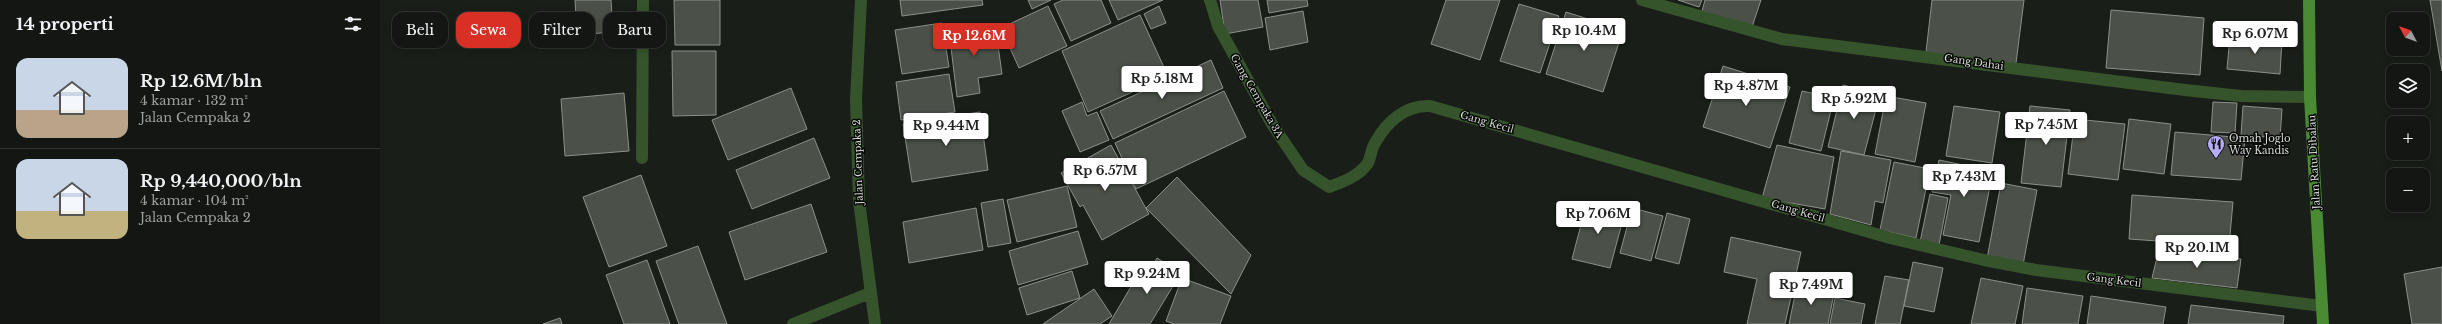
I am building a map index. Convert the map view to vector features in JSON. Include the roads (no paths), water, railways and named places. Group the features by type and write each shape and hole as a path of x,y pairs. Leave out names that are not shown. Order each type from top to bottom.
{"main road":[{"name":"Jalan Ratu Dibalau","path":"2309,0 2310,97 2323,324"}],"street":[{"path":"642,158 643,0"},
{"name":"Jalan Cempaka 2","path":"861,0 856,99 859,201 875,324"},
{"name":"Gang Cempaka 3A","path":"1210,0 1218,26 1272,124 1303,170 1319,182"},
{"name":"Gang Dahai","path":"1642,0 1782,39 2185,90 2241,96 2310,97"},
{"name":"Gang Kecil","path":"1319,182 1329,187 1348,181 1368,163 1375,143 1397,115 1416,105 1430,106 1890,238 1984,260 2044,271 2322,306"},
{"path":"793,324 870,293"}],"place":[{"name":"Omah Joglo Way Kandis","path":"2216,159"}]}
